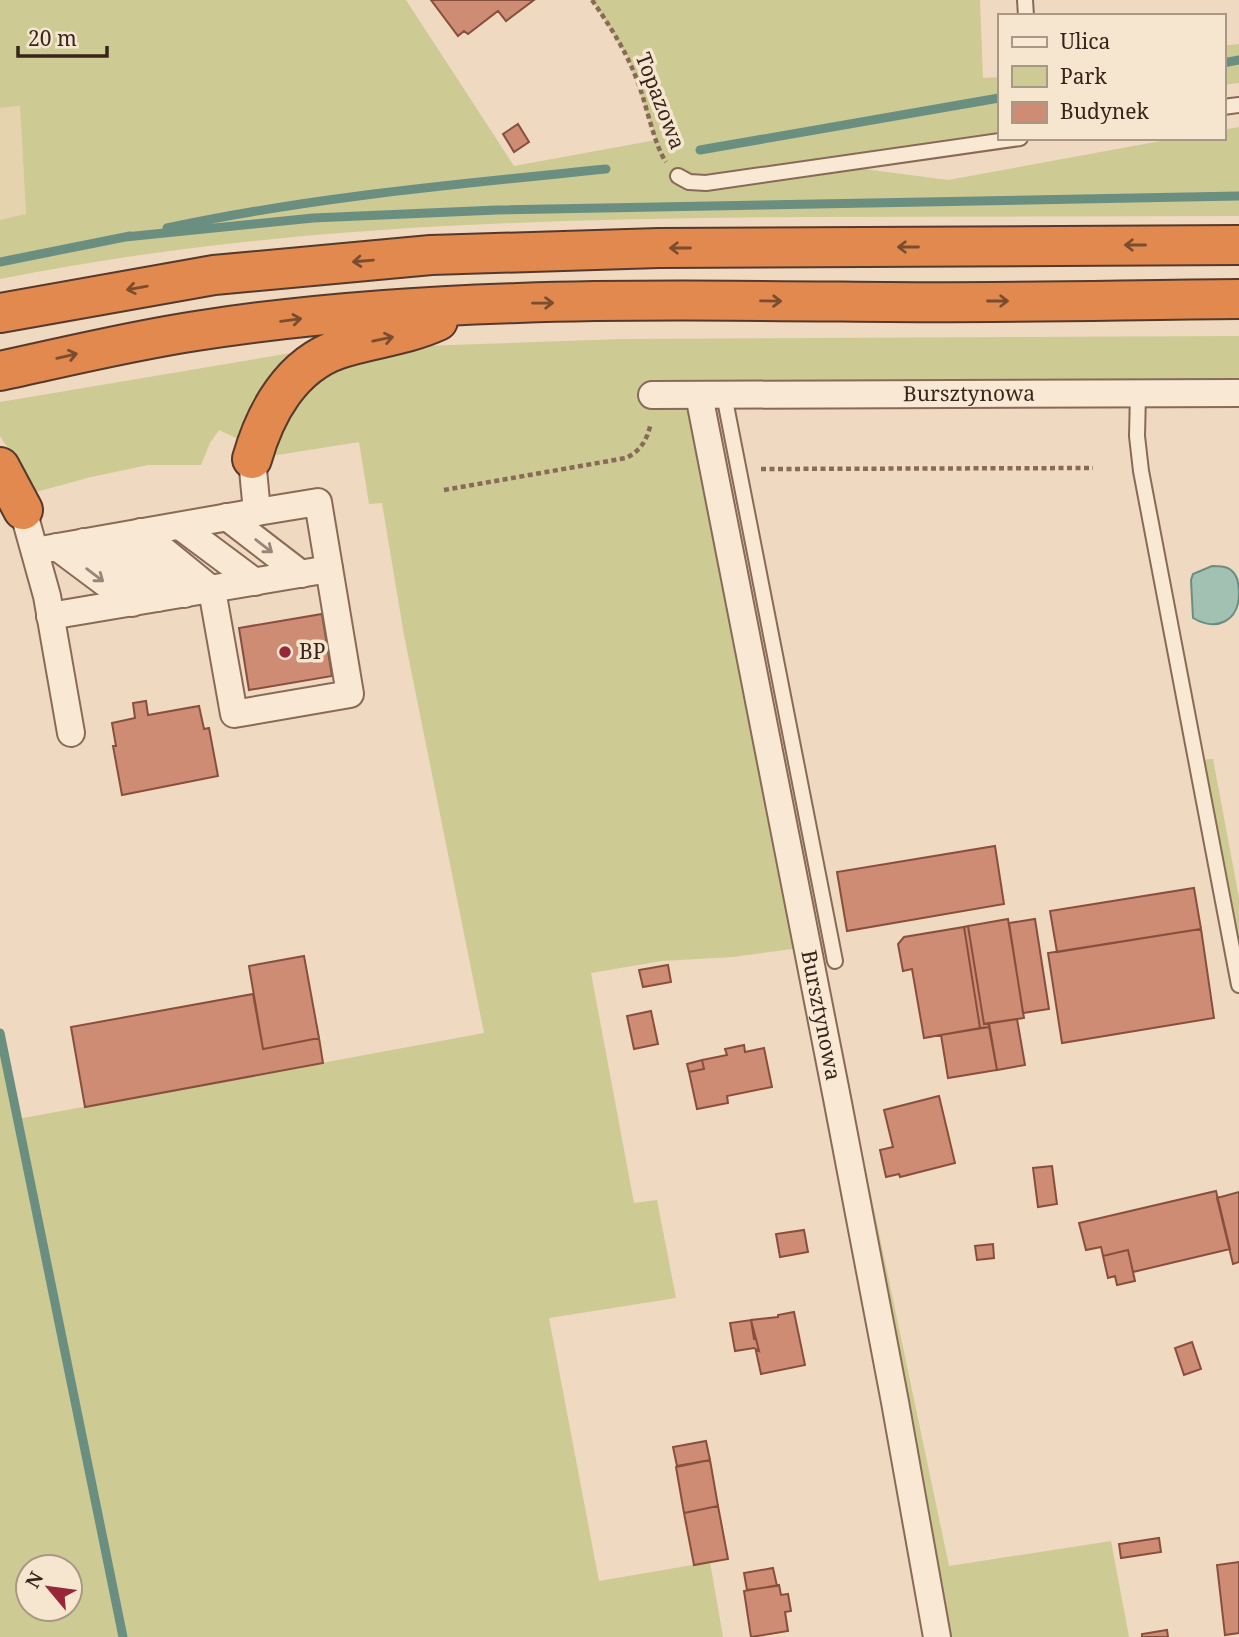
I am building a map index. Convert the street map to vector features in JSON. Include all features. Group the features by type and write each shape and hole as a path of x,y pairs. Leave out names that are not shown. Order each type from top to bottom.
{"highway":[{"path":"0,313 214,275 431,255 659,248 1239,245"},
{"path":"0,371 197,331 342,314 475,305 687,300 900,302 1239,299"},
{"path":"252,459 282,391 305,367 339,349 416,332 475,305"},
{"path":"0,467 23,510"}],"street":[{"name":"Bursztynowa","path":"653,395 1239,393"},
{"name":"Bursztynowa","path":"711,395 937,1637"},
{"path":"252,459 257,512"},
{"path":"46,549 318,502 350,694 234,714 255,582"},
{"path":"23,510 46,549 50,616 71,733"},
{"path":"181,525 255,582"},
{"path":"181,525 255,582"},
{"path":"181,525 255,582"},
{"path":"111,538 184,594"},
{"path":"84,542 144,601"},
{"path":"46,549 144,601"},
{"path":"50,616 329,569"}],"lane":[{"path":"678,176 689,182 706,183 1006,140"},
{"path":"1138,393 1136,436 1141,471 1239,985"},
{"path":"711,395 738,470 835,961"}],"path":[{"name":"Topazowa","path":"592,0 628,58 658,148 678,176"},
{"path":"444,490 626,458 635,453 648,436 653,395"},
{"path":"738,470 1093,468"}],"shaded area":[{"path":"20,106 26,215 0,220 0,108"},
{"path":"1212,566 1226,567 1233,572 1239,593 1238,603 1231,617 1218,624 1193,618 1193,574"}],"green space":[{"path":"0,0 406,0 514,166 656,140 628,58 592,0 980,0 983,78 998,77 998,138 842,166 948,180 1166,140 1225,140 1225,130 1239,127 1239,216 600,220 399,229 199,247 0,279 0,220 26,214 20,106 0,108"},
{"path":"1239,44 1239,83 1225,85 1225,46"},
{"path":"1239,336 1239,393 699,395 807,947 733,957 662,961 591,973 634,1203 657,1200 676,1298 549,1318 599,1581 710,1562 723,1637 0,1637 0,1033 18,1119 484,1033 404,635 382,503 369,504 359,442 252,459 255,447 219,430 201,465 148,465 36,492 0,436 0,402 291,353 623,339"},
{"path":"1213,759 1239,898 1239,985 1197,760"},
{"path":"850,1095 949,1566 1111,1541 1129,1637 937,1637 837,1098"}],"building":[{"path":"431,0 534,0 506,21 498,11 468,34 464,31 458,36"},
{"path":"518,124 529,142 514,152 503,134"},
{"name":"BP","path":"322,614 332,676 249,690 239,628"},
{"path":"146,701 148,715 199,706 204,729 209,728 218,776 122,795 113,746 116,746 112,723 135,718 133,703"},
{"path":"995,846 1004,904 847,931 837,872"},
{"path":"1194,888 1201,929 1057,952 1050,911"},
{"path":"1008,919 1024,1018 984,1024 968,926"},
{"path":"1035,919 1049,1009 1023,1013 1009,923"},
{"path":"968,926 984,1024 989,1023 989,1027 980,1028 964,927"},
{"path":"964,927 980,1028 924,1038 912,969 903,971 898,944 904,937"},
{"path":"1201,929 1214,1018 1062,1043 1048,953"},
{"path":"304,956 319,1038 263,1049 249,966"},
{"path":"668,965 671,982 643,987 639,970"},
{"path":"253,994 263,1049 319,1038 323,1063 85,1107 71,1027"},
{"path":"651,1011 658,1044 634,1049 627,1016"},
{"path":"1017,1019 1025,1065 997,1070 989,1023"},
{"path":"989,1027 997,1070 948,1078 941,1035"},
{"path":"744,1045 745,1052 764,1048 772,1087 727,1096 728,1103 697,1109 689,1072 704,1069 702,1060 727,1055 725,1049"},
{"path":"702,1060 704,1069 689,1072 687,1064"},
{"path":"939,1096 955,1163 900,1177 899,1174 886,1177 880,1150 893,1147 884,1110"},
{"path":"1052,1166 1057,1204 1038,1207 1033,1168"},
{"path":"1216,1191 1230,1249 1133,1272 1128,1250 1103,1256 1101,1247 1086,1250 1079,1223"},
{"path":"1239,1192 1239,1262 1233,1264 1217,1198"},
{"path":"804,1230 808,1252 780,1257 776,1234"},
{"path":"993,1244 994,1258 977,1260 975,1246"},
{"path":"1128,1250 1135,1281 1117,1285 1115,1276 1108,1278 1103,1256"},
{"path":"794,1312 805,1365 761,1374 756,1351 759,1351 751,1320"},
{"path":"751,1320 759,1351 754,1348 735,1351 730,1323"},
{"path":"1192,1342 1201,1369 1184,1375 1175,1348"},
{"path":"706,1441 710,1460 677,1466 673,1447"},
{"path":"710,1460 718,1506 684,1513 676,1467"},
{"path":"718,1506 728,1559 694,1565 684,1513"},
{"path":"1159,1538 1161,1552 1121,1558 1119,1544"},
{"path":"1239,1562 1239,1633 1225,1635 1217,1565"},
{"path":"773,1568 777,1586 747,1590 744,1573"},
{"path":"779,1585 781,1595 788,1594 791,1611 785,1612 788,1631 751,1637 744,1591"},
{"path":"1167,1630 1168,1637 1142,1637 1142,1634"}],"waterway":[{"path":"1225,63 1239,60"},
{"path":"700,150 998,98"},
{"path":"167,228 331,200 606,169"},
{"path":"125,237 313,218 497,210 1239,196"},
{"path":"0,262 130,236"},
{"path":"0,1033 123,1637"}],"place":[{"name":"BP","path":"285,652"}]}
